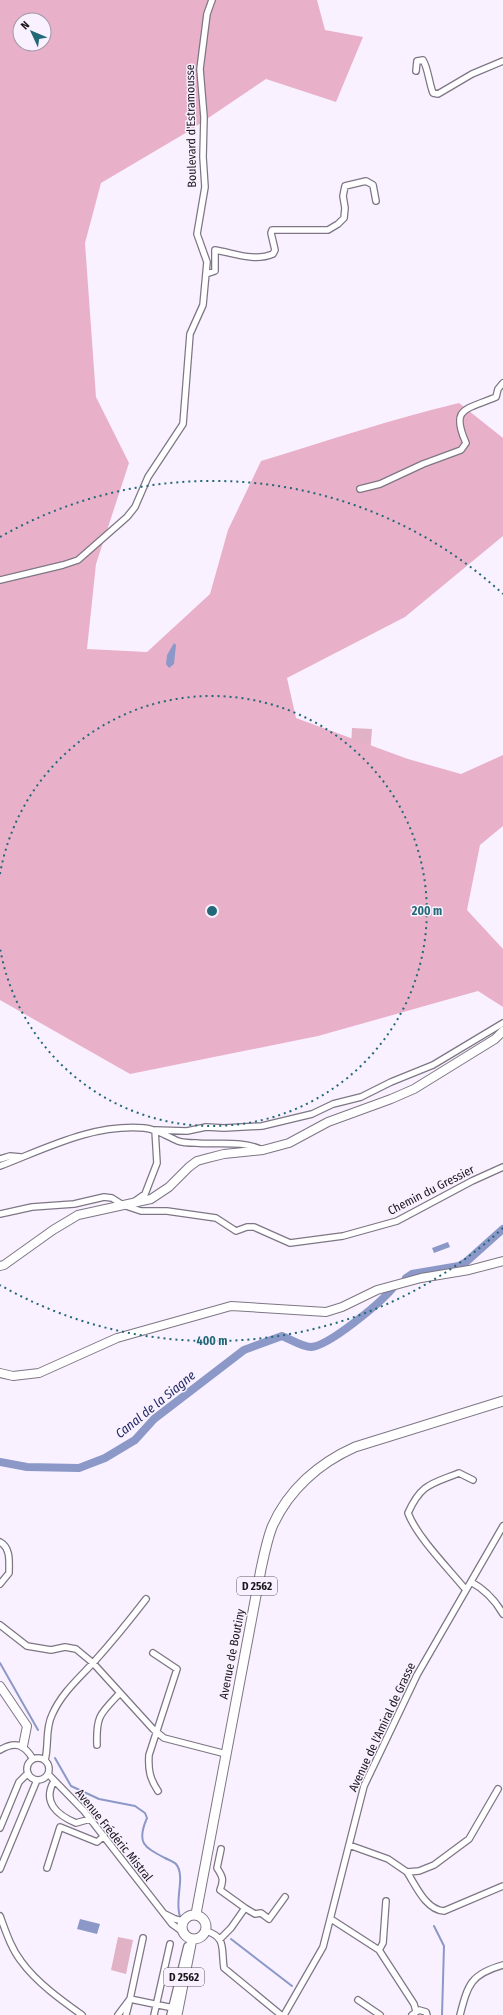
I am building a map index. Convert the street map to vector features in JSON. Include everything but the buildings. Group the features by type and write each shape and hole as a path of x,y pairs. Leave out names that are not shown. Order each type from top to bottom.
{"main road":[{"path":"0,1266 4,1265 53,1230 78,1215 151,1199 168,1187 197,1161 224,1154 262,1150 289,1143 328,1122 391,1100 414,1089 495,1039 503,1031"},
{"path":"0,1373 14,1376 39,1373 117,1338 231,1306 326,1312 342,1307 377,1290 421,1278 469,1270 503,1261"},
{"name":"Avenue de Boutiny","path":"196,1914 261,1567 272,1529 282,1509 302,1482 333,1457 355,1447 503,1401"},
{"path":"0,1686 27,1726 23,1746"},
{"path":"196,1914 205,1920 206,1931 200,1937 188,1936 183,1921 188,1916 196,1914"},
{"name":"D 2562","path":"176,2011 188,1936"}],"street":[{"name":"Boulevard d'Estramousse","path":"0,580 63,566 78,560 127,517 135,507 148,477 182,424 190,334 203,305 207,262 198,234 205,187 203,157 204,117 200,69 207,14 212,0"},
{"path":"416,71 417,61 423,60 426,65 427,77 433,93 438,94 472,74 503,61"},
{"path":"206,274 215,271 215,250 243,257 266,257 273,254 275,250 270,233 272,230 328,230 338,224 344,218 345,186 366,181 373,185 376,201"},
{"path":"360,489 380,484 423,464 462,450 466,443 459,427 459,418 464,411 496,397 498,389 503,383"},
{"path":"0,1166 46,1147 99,1130 143,1128 187,1131 206,1126 224,1128 262,1126 312,1114 333,1104 361,1097 391,1082 433,1065 503,1023"},
{"path":"155,1130 180,1142 221,1145 252,1145 262,1150"},
{"path":"131,1204 145,1194 157,1163 155,1130"},
{"path":"0,1159 10,1156 22,1157"},
{"name":"Chemin du Gressier","path":"0,1214 32,1207 74,1204 104,1197 112,1198 122,1205 141,1211 167,1211 216,1218 236,1231 254,1226 290,1243 343,1236 398,1221 472,1181 503,1167"},
{"path":"466,1590 421,1535 411,1521 408,1513 421,1491 428,1484 459,1473 473,1480"},
{"name":"Avenue de l'Amiral de Grasse","path":"284,2015 323,1947 364,1786 417,1675 503,1526"},
{"path":"0,1542 4,1544 9,1552 9,1573 0,1584"},
{"path":"471,1582 481,1588 497,1605 503,1614"},
{"path":"0,1868 38,1780 48,1774 49,1768 45,1760 48,1750 47,1728 51,1716 66,1691 93,1663 146,1599"},
{"path":"0,1625 27,1646 51,1650 65,1647 76,1649 93,1663 119,1694 156,1732 164,1738 226,1754"},
{"path":"153,1653 177,1669 149,1755 148,1769 151,1781 158,1791"},
{"path":"97,1745 96,1725 103,1711 119,1694"},
{"path":"0,1750 7,1746 23,1746 28,1750 33,1759"},
{"path":"38,1780 34,1779 28,1773 28,1765 33,1759 39,1758 45,1760"},
{"path":"0,1828 19,1782 28,1773"},
{"name":"Avenue Frédéric Mistral","path":"48,1774 90,1818 172,1924 188,1936"},
{"path":"54,1781 50,1790 50,1801 56,1811 65,1818 76,1823 90,1818"},
{"path":"407,1872 419,1871 434,1865 469,1839 498,1789"},
{"path":"47,1868 60,1827 97,1842 104,1836"},
{"path":"349,1845 388,1859 407,1872 430,1906 436,1910 444,1911 503,1886"},
{"path":"220,1849 217,1868 223,1876 224,1881 220,1890 255,1914 261,1913 269,1919 286,1897"},
{"path":"379,1950 383,1942 386,1901"},
{"path":"220,1939 231,1928 245,1908"},
{"name":"Avenue Frédéric Mistral","path":"161,1911 175,1919 183,1921"},
{"path":"0,1916 9,1942 20,1960 45,1985 82,2015"},
{"path":"331,1919 379,1950 414,2004 414,2013 422,2010 427,2015"},
{"path":"206,1931 213,1933 220,1939 224,1968 281,2015"},
{"path":"126,2015 144,1938"},
{"path":"154,2015 170,1944"},
{"path":"460,2015 464,1998 478,1974 503,1965"},
{"path":"130,1999 176,2011"},
{"path":"118,2015 130,1999"},
{"path":"358,2000 380,2015"},
{"path":"170,2015 176,2011"}],"shaded area":[{"path":"0,0 317,0 325,30 363,37 336,102 266,79 189,131 101,183 85,243 96,397 129,463 96,564 87,649 147,652 210,594 228,530 261,461 384,423 459,403 503,438 503,536 405,617 287,678 296,718 408,759 461,774 503,755 503,826 480,845 467,910 503,949 503,1007 478,991 318,1036 130,1074 0,1000"},
{"path":"352,728 372,729 369,768 350,766"},
{"path":"118,1937 133,1940 126,1974 111,1970"}],"water":[{"path":"174,643 176,645 174,664 169,668 166,664 167,655"},
{"path":"448,1242 450,1247 434,1253 432,1248"},
{"path":"80,1919 100,1924 97,1934 77,1929"}],"waterway":[{"name":"Canal de la Siagne","path":"406,1278 412,1274 459,1266 466,1262 503,1229"},
{"name":"Canal de la Siagne","path":"0,1462 27,1467 79,1468 105,1458 135,1440 154,1419 244,1350 282,1336 307,1347 319,1345 354,1323 392,1289"},
{"path":"0,1663 38,1730"},
{"path":"55,1758 71,1786 99,1799 135,1806 145,1813 147,1818 142,1833 144,1843 152,1851 175,1863 179,1869 180,1882 178,1903 180,1916"},
{"path":"434,1926 444,1946 442,2015"},
{"path":"231,1939 292,1986"}]}
